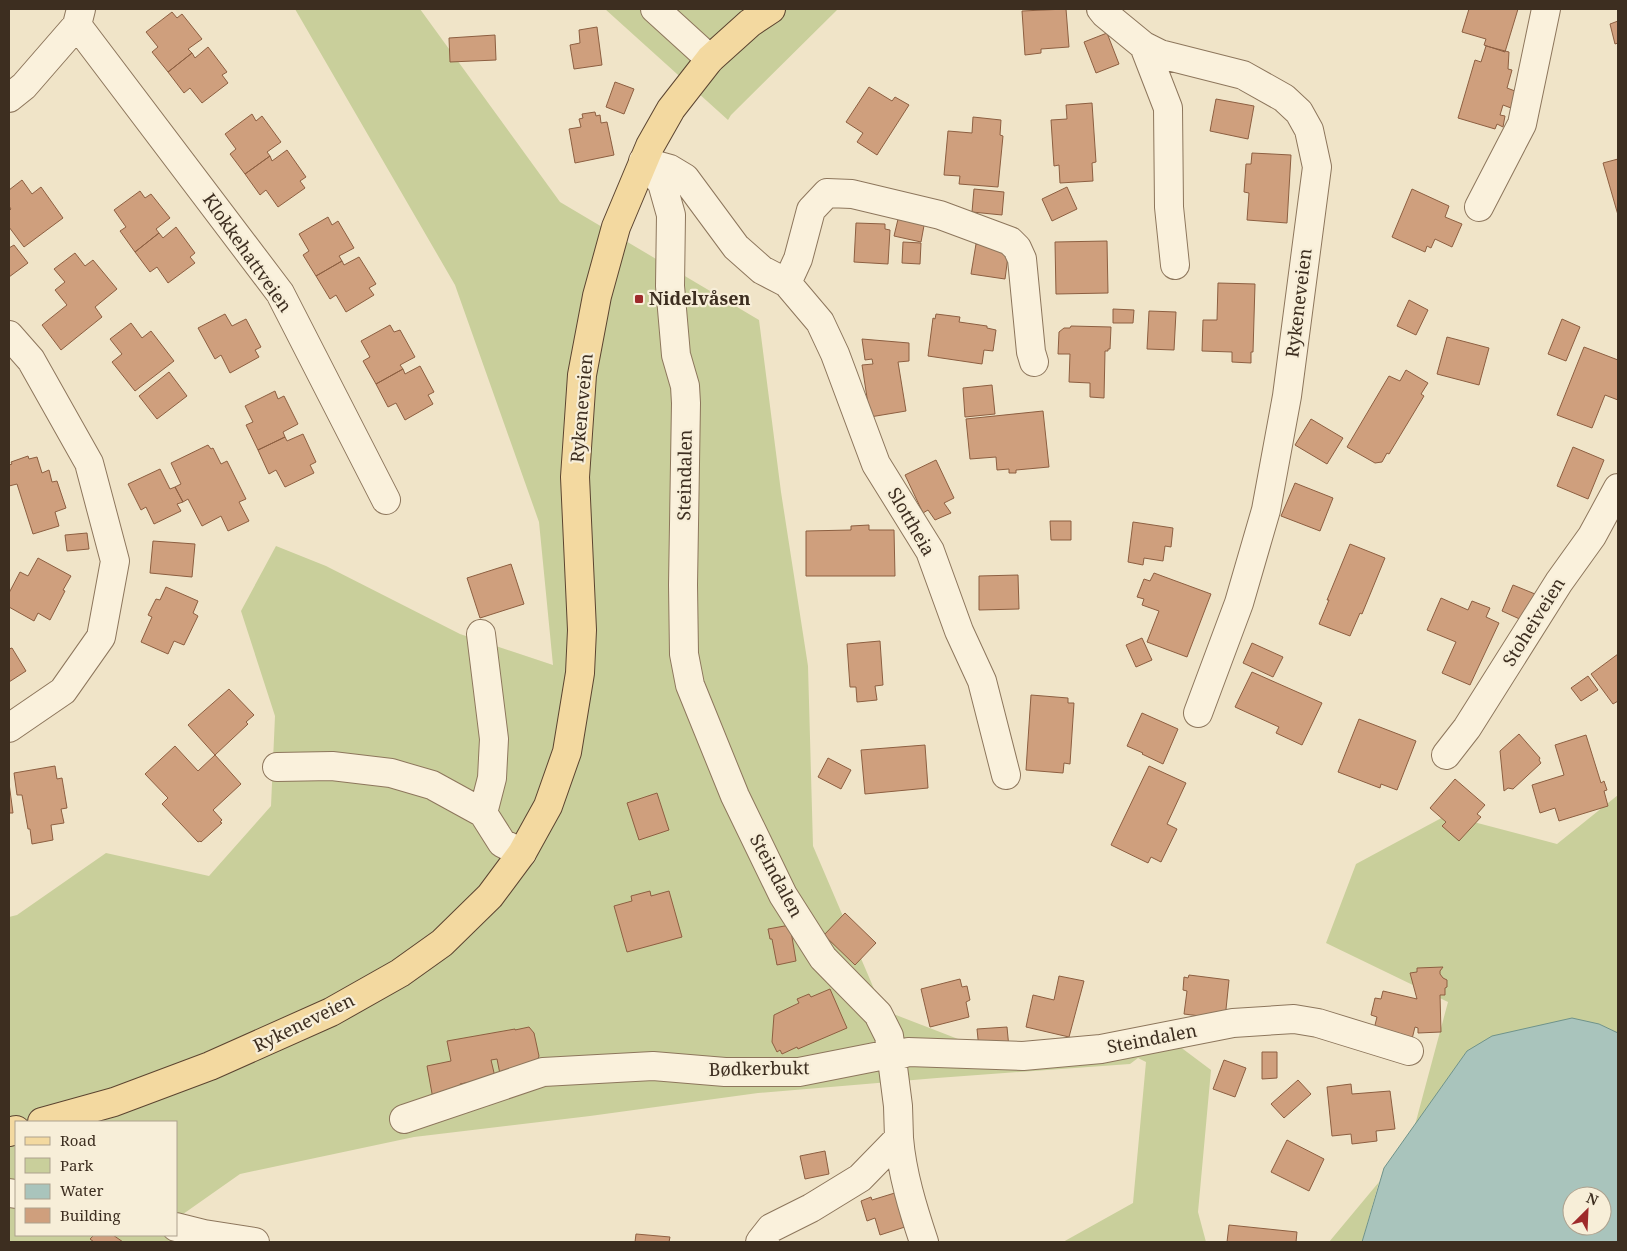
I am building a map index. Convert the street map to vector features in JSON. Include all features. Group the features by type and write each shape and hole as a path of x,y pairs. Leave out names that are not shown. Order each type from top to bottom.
{"main road":[{"name":"Rykeneveien","path":"46,1121 114,1102 210,1066 332,1012 400,973 442,943 490,896 522,853 548,806 567,752 580,673 582,630 575,478 582,375 597,296 616,227 643,161 671,109 710,59 750,23 771,9"}],"street":[{"path":"656,9 710,59"},
{"name":"Rykeneveien","path":"1101,9 1144,46 1160,54 1243,75 1284,98 1299,112 1309,130 1317,168 1287,396 1266,510 1239,603 1198,713"},
{"path":"1479,207 1522,124 1546,9"},
{"path":"9,98 24,86 79,17"},
{"name":"Klokkehattveien","path":"79,17 280,293 386,500"},
{"path":"1144,46 1168,108 1169,208 1175,265"},
{"name":"Slottheia","path":"643,161 670,169 684,178 736,247 762,270 787,283 820,322 835,354 876,464 930,551 959,631 982,681 1006,775"},
{"name":"Steindalen","path":"643,161 662,182 671,215 670,286 676,355 685,386 686,403 683,584 684,654 690,685 735,796 783,894 823,958 878,1014 889,1036 893,1057 908,1052 1023,1056 1091,1050 1233,1023 1294,1019 1318,1023 1410,1051"},
{"path":"787,283 798,259 810,210 828,193 852,194 940,216 1010,241 1018,248 1022,258 1031,352 1034,362"},
{"path":"9,335 31,360 89,462 115,561 101,637 63,691 9,728"},
{"name":"Stoheiveien","path":"1446,755 1467,728 1559,582 1592,536 1618,488"},
{"path":"481,634 494,739 492,778 484,813"},
{"path":"278,767 332,766 391,773 432,785 484,813 502,843 522,853"},
{"name":"Bødkerbukt","path":"404,1119 543,1072 653,1066 725,1072 799,1072 880,1056 893,1057"},
{"path":"893,1057 900,1151 911,1204 924,1242"},
{"path":"760,1242 771,1228 811,1208 860,1178 900,1138"},
{"path":"178,1228 204,1234 255,1242"}],"green space":[{"path":"295,9 420,9 560,202 759,320 781,492 808,666 813,846 883,1010 984,1049 1163,1034 1211,1070 1198,1212 1206,1242 1063,1242 1133,1203 1146,1062 1138,1058 1130,1064 758,1093 414,1137 240,1174 178,1218 178,1121 15,1121 15,1236 178,1236 190,1242 9,1242 9,917 17,915 106,853 209,876 271,806 275,716 241,611 276,546 326,566 460,634 553,665 539,522 455,285"},
{"path":"605,9 838,9 728,120"},
{"path":"1618,795 1618,1033 1599,1024 1467,1051 1415,1125 1448,1002 1326,943 1356,864 1447,815 1557,844"},
{"path":"1379,1182 1362,1242 1329,1242"}],"water":[{"path":"1572,1018 1599,1024 1618,1033 1618,1242 1362,1242 1384,1168 1467,1051 1492,1036"}],"building":[{"path":"1066,9 1069,47 1041,49 1041,53 1025,55 1022,11"},
{"path":"1469,9 1518,9 1505,52 1484,45 1486,39 1462,32"},
{"path":"172,12 177,18 182,14 202,39 188,49 192,53 168,72 152,52 158,47 146,32"},
{"path":"1618,21 1618,43 1615,44 1610,24"},
{"path":"597,27 602,65 574,69 570,45 580,43 579,30"},
{"path":"1107,33 1119,64 1096,73 1084,42"},
{"path":"495,35 496,60 450,62 449,38"},
{"path":"1486,46 1509,52 1508,69 1512,70 1507,88 1515,91 1511,108 1503,105 1500,115 1505,116 1503,127 1497,124 1495,129 1458,118 1475,60 1481,62"},
{"path":"208,47 227,72 222,75 228,83 202,103 190,88 184,93 168,72 192,53 195,58"},
{"path":"615,82 634,89 624,114 606,107"},
{"path":"869,87 892,101 895,97 909,105 877,155 857,142 863,133 846,122"},
{"path":"1216,99 1254,106 1248,139 1210,131"},
{"path":"1092,103 1096,162 1092,163 1093,181 1060,183 1059,165 1054,166 1051,120 1067,119 1066,105"},
{"path":"595,112 596,116 600,115 601,123 607,122 614,155 575,163 569,129 581,127 579,119 583,118 582,114"},
{"path":"252,114 256,121 262,116 281,142 267,152 270,156 245,174 230,154 236,149 225,134"},
{"path":"973,117 1001,120 1000,135 1003,136 998,187 959,184 960,176 944,175 948,131 972,133"},
{"path":"287,150 306,177 300,181 305,188 278,207 266,190 260,195 245,174 270,156 272,161"},
{"path":"1252,153 1291,155 1287,223 1247,220 1249,193 1244,192 1246,164 1251,164"},
{"path":"1618,159 1618,215 1603,163"},
{"path":"22,180 32,194 41,187 63,218 24,247 9,227 9,211 11,209 9,206 9,190"},
{"path":"1067,187 1077,209 1052,221 1042,199"},
{"path":"974,189 1004,192 1002,215 972,212"},
{"path":"1412,189 1449,206 1445,217 1462,224 1452,247 1435,239 1431,248 1427,246 1425,252 1392,237"},
{"path":"140,191 145,198 151,194 170,218 156,229 159,233 135,252 120,231 126,227 114,210"},
{"path":"899,215 925,220 921,242 894,236"},
{"path":"328,217 332,225 338,221 354,248 339,256 342,261 316,276 303,255 309,251 299,234"},
{"path":"856,223 885,224 885,229 890,230 888,264 854,262"},
{"path":"176,227 195,253 190,257 195,263 168,283 157,267 150,272 135,252 159,233 163,238"},
{"path":"1107,241 1108,293 1056,294 1055,242"},
{"path":"903,242 921,243 920,264 902,263"},
{"path":"976,244 1009,249 1005,279 971,274"},
{"path":"14,245 28,263 9,277 9,248"},
{"path":"75,253 85,266 93,260 117,289 95,307 102,317 61,350 42,325 67,305 55,290 65,282 54,269"},
{"path":"359,257 376,284 369,288 374,295 346,312 336,295 330,299 316,276 342,261 344,265"},
{"path":"1218,283 1255,284 1251,363 1232,362 1232,352 1202,351 1203,320 1217,320"},
{"path":"1409,300 1428,310 1416,335 1397,326"},
{"path":"1113,309 1134,310 1133,323 1113,323"},
{"path":"1149,311 1176,312 1174,350 1147,349"},
{"path":"225,314 232,326 246,319 261,347 255,350 259,357 230,373 221,355 215,359 198,328"},
{"path":"936,314 960,317 959,322 987,326 987,328 996,330 993,351 984,350 982,364 928,356 933,318 935,319"},
{"path":"1562,319 1580,327 1566,361 1548,354"},
{"path":"131,323 142,338 151,331 174,361 135,391 112,362 122,354 110,339"},
{"path":"390,325 394,332 400,330 415,357 400,365 403,369 376,384 363,361 370,357 361,341"},
{"path":"1071,326 1111,327 1110,349 1105,351 1104,398 1090,397 1090,383 1069,382 1070,354 1058,354 1059,332"},
{"path":"1447,337 1489,348 1479,385 1437,374"},
{"path":"862,339 909,343 909,361 898,362 906,411 870,417 862,365 873,364 872,359 865,360"},
{"path":"1584,347 1618,360 1618,400 1605,395 1592,428 1557,415"},
{"path":"420,366 434,392 428,395 433,404 405,420 396,403 388,407 376,384 403,369 405,374"},
{"path":"1406,370 1428,383 1421,394 1424,396 1389,454 1387,453 1382,462 1375,463 1347,447 1389,376 1400,381"},
{"path":"169,372 187,396 157,419 139,396"},
{"path":"992,385 995,414 965,417 963,388"},
{"path":"275,391 278,399 284,396 298,424 283,432 285,437 258,450 246,425 253,422 245,406"},
{"path":"1043,411 1049,467 1016,470 1016,473 1009,473 1009,469 997,470 996,457 970,459 966,419"},
{"path":"1311,419 1343,438 1327,464 1295,445"},
{"path":"303,434 316,462 310,465 314,473 285,487 276,470 269,474 258,450 285,437 287,441"},
{"path":"208,445 211,449 213,448 221,464 227,461 246,499 239,502 249,521 228,531 221,516 202,526 188,499 183,502 175,487 181,484 171,463"},
{"path":"1573,447 1604,460 1588,499 1557,486"},
{"path":"28,456 29,459 37,457 42,473 49,470 52,482 57,481 66,508 55,512 59,526 33,534 17,484 9,486 9,465 12,464 11,462"},
{"path":"936,460 954,498 944,503 951,513 935,520 928,510 923,513 905,475"},
{"path":"160,469 170,489 175,487 183,502 177,504 181,511 154,524 146,507 141,510 128,484"},
{"path":"1295,483 1333,498 1320,531 1281,516"},
{"path":"1050,521 1071,521 1071,540 1051,540"},
{"path":"1133,522 1173,528 1171,547 1165,546 1163,561 1144,558 1143,565 1128,562"},
{"path":"869,525 869,530 894,530 895,576 806,576 806,531 851,530 851,526"},
{"path":"87,533 89,549 67,551 65,535"},
{"path":"153,541 195,544 192,577 150,573"},
{"path":"1350,544 1385,558 1362,614 1360,613 1350,636 1319,624"},
{"path":"38,558 71,576 50,620 38,613 34,621 9,607 9,593 20,572 28,576"},
{"path":"511,564 524,604 480,618 467,578"},
{"path":"1154,573 1211,594 1187,657 1147,642 1159,611 1142,605 1144,599 1137,597 1144,579 1150,581"},
{"path":"1018,575 1019,609 979,610 979,576"},
{"path":"1513,585 1535,594 1524,621 1502,611"},
{"path":"166,587 198,601 193,613 198,616 184,645 174,641 168,654 141,642 152,617 148,615 156,599 160,600"},
{"path":"1441,598 1468,610 1472,601 1490,608 1486,617 1499,623 1470,685 1442,673 1456,642 1427,630"},
{"path":"1142,638 1152,660 1136,667 1126,645"},
{"path":"880,641 883,685 875,686 877,700 857,702 856,687 850,687 847,644"},
{"path":"1252,643 1283,657 1273,677 1243,663"},
{"path":"12,648 26,671 9,682 9,649"},
{"path":"1618,654 1618,701 1613,704 1591,674"},
{"path":"1252,672 1322,703 1302,745 1276,733 1279,727 1235,707"},
{"path":"1588,676 1598,690 1581,701 1571,688"},
{"path":"229,689 254,715 246,722 248,724 215,755 188,725"},
{"path":"1031,695 1068,698 1068,703 1074,703 1070,764 1064,763 1063,773 1026,770"},
{"path":"1142,713 1178,729 1163,764 1127,746"},
{"path":"1359,719 1416,741 1397,790 1381,784 1380,788 1338,772"},
{"path":"1519,734 1540,758 1541,763 1513,789 1508,788 1504,791 1500,751"},
{"path":"1586,735 1601,783 1604,781 1607,790 1604,791 1608,806 1559,821 1555,808 1540,813 1532,785 1564,775 1555,745"},
{"path":"925,745 928,788 865,794 861,750"},
{"path":"175,746 198,771 215,755 241,784 213,810 222,820 220,822 222,823 201,842 198,842 162,804 168,798 145,774"},
{"path":"828,758 851,770 841,789 818,777"},
{"path":"55,766 57,779 62,778 67,808 61,809 64,823 51,825 53,840 32,844 22,795 17,795 14,773"},
{"path":"1149,766 1186,783 1167,824 1177,829 1161,862 1151,857 1148,863 1111,845"},
{"path":"1455,779 1485,805 1477,814 1481,817 1459,841 1442,826 1446,822 1430,808"},
{"path":"9,783 13,813 9,813"},
{"path":"657,793 669,830 639,840 627,803"},
{"path":"650,891 651,896 669,891 682,937 627,952 614,906 632,901 631,896"},
{"path":"845,913 876,943 855,965 824,935"},
{"path":"790,925 796,961 777,965 768,929"},
{"path":"1443,967 1440,974 1447,980 1447,987 1445,988 1445,995 1440,995 1441,1032 1418,1033 1418,1028 1415,1027 1410,1047 1372,1037 1377,1017 1371,1015 1375,998 1381,999 1383,991 1417,999 1410,973 1417,972 1417,968"},
{"path":"1189,975 1229,980 1225,1019 1184,1014 1187,991 1183,990 1184,977 1188,978"},
{"path":"1059,976 1084,981 1069,1037 1026,1027 1033,995 1054,1000"},
{"path":"960,979 962,987 967,986 970,1000 966,1002 969,1017 930,1027 921,989"},
{"path":"830,989 847,1028 798,1049 797,1047 782,1054 780,1050 777,1052 772,1042 774,1015 799,1003 797,999 809,994 811,997"},
{"path":"529,1027 534,1033 539,1056 535,1067 500,1074 497,1059 491,1060 495,1077 460,1084 462,1093 433,1099 427,1066 451,1061 447,1041"},
{"path":"1007,1027 1009,1048 979,1049 977,1029"},
{"path":"1262,1052 1277,1052 1277,1078 1262,1079"},
{"path":"1224,1060 1246,1068 1235,1097 1213,1089"},
{"path":"1298,1080 1311,1094 1284,1118 1271,1104"},
{"path":"1351,1084 1352,1094 1390,1091 1395,1129 1376,1131 1377,1141 1352,1144 1351,1134 1332,1136 1327,1087"},
{"path":"1287,1140 1324,1159 1309,1191 1271,1172"},
{"path":"825,1151 829,1174 805,1179 800,1156"},
{"path":"898,1192 908,1226 880,1235 875,1218 867,1221 861,1201 871,1197 872,1200"},
{"path":"1229,1225 1297,1232 1296,1242 1227,1242"},
{"path":"636,1234 670,1237 669,1242 635,1242"},
{"path":"93,1236 114,1236 123,1242 94,1242 90,1239"}],"place":[{"name":"Nidelvåsen","path":"639,299"}]}
